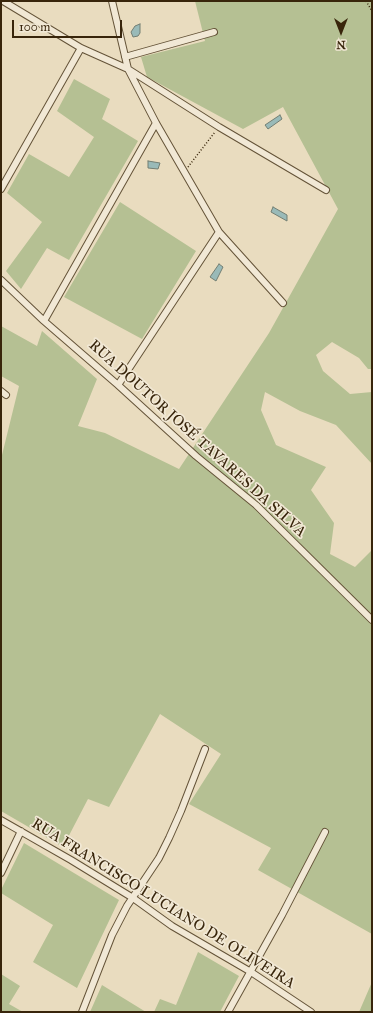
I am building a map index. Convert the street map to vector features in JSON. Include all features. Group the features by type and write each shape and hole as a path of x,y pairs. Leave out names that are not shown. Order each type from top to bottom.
{"street":[{"path":"3,1 81,48 128,69 218,128 326,190"},
{"path":"112,1 128,69 156,123 219,232 283,303"},
{"path":"125,57 214,32"},
{"path":"1,189 81,48"},
{"path":"44,321 156,123"},
{"path":"118,385 219,232"},
{"name":"RUA DOUTOR JOSÉ TAVARES DA SILVA","path":"1,280 44,321 118,385 196,456 256,505 372,620"},
{"path":"82,1012 112,935 127,906 169,838 205,749"},
{"name":"RUA FRANCISCO LUCIANO DE OLIVEIRA","path":"1,820 133,898 172,926 251,972 311,1012"},
{"path":"1,872 21,831"},
{"path":"228,1012 282,915 325,832"}],"path":[{"path":"366,1 372,11"},
{"path":"185,172 218,128"}],"green space":[{"path":"195,1 372,1 372,369 368,369 359,358 332,342 316,355 323,371 350,394 372,392 372,464 336,425 300,411 265,392 261,410 276,445 326,467 311,490 334,523 330,554 355,567 372,550 372,934 258,870 271,848 189,804 221,754 160,714 109,807 88,799 63,847 1,811 1,459 19,386 1,376 1,326 37,346 42,331 97,379 78,426 105,433 179,469 269,333 338,209 283,107 243,129 147,77 141,57 205,41"},
{"path":"74,79 110,99 102,119 138,141 69,260 47,248 21,289 6,271 42,222 7,193 29,154 69,177 94,137 57,111"},
{"path":"120,202 196,251 142,339 64,297"},
{"path":"24,843 119,900 77,988 33,962 53,925 1,893 1,890"},
{"path":"198,952 239,976 220,1012 154,1012 160,999 176,1005"},
{"path":"1,974 20,986 9,1004 23,1012 1,1012"},
{"path":"372,982 372,1012 359,1012"},
{"path":"102,985 146,1012 90,1012"}],"water":[{"path":"140,24 140,33 138,36 133,37 131,32 135,26"},
{"path":"280,115 282,119 268,129 265,125"},
{"path":"148,161 160,163 158,169 148,168"},
{"path":"273,207 287,215 287,221 271,212"},
{"path":"219,264 223,267 216,281 210,277"}]}
